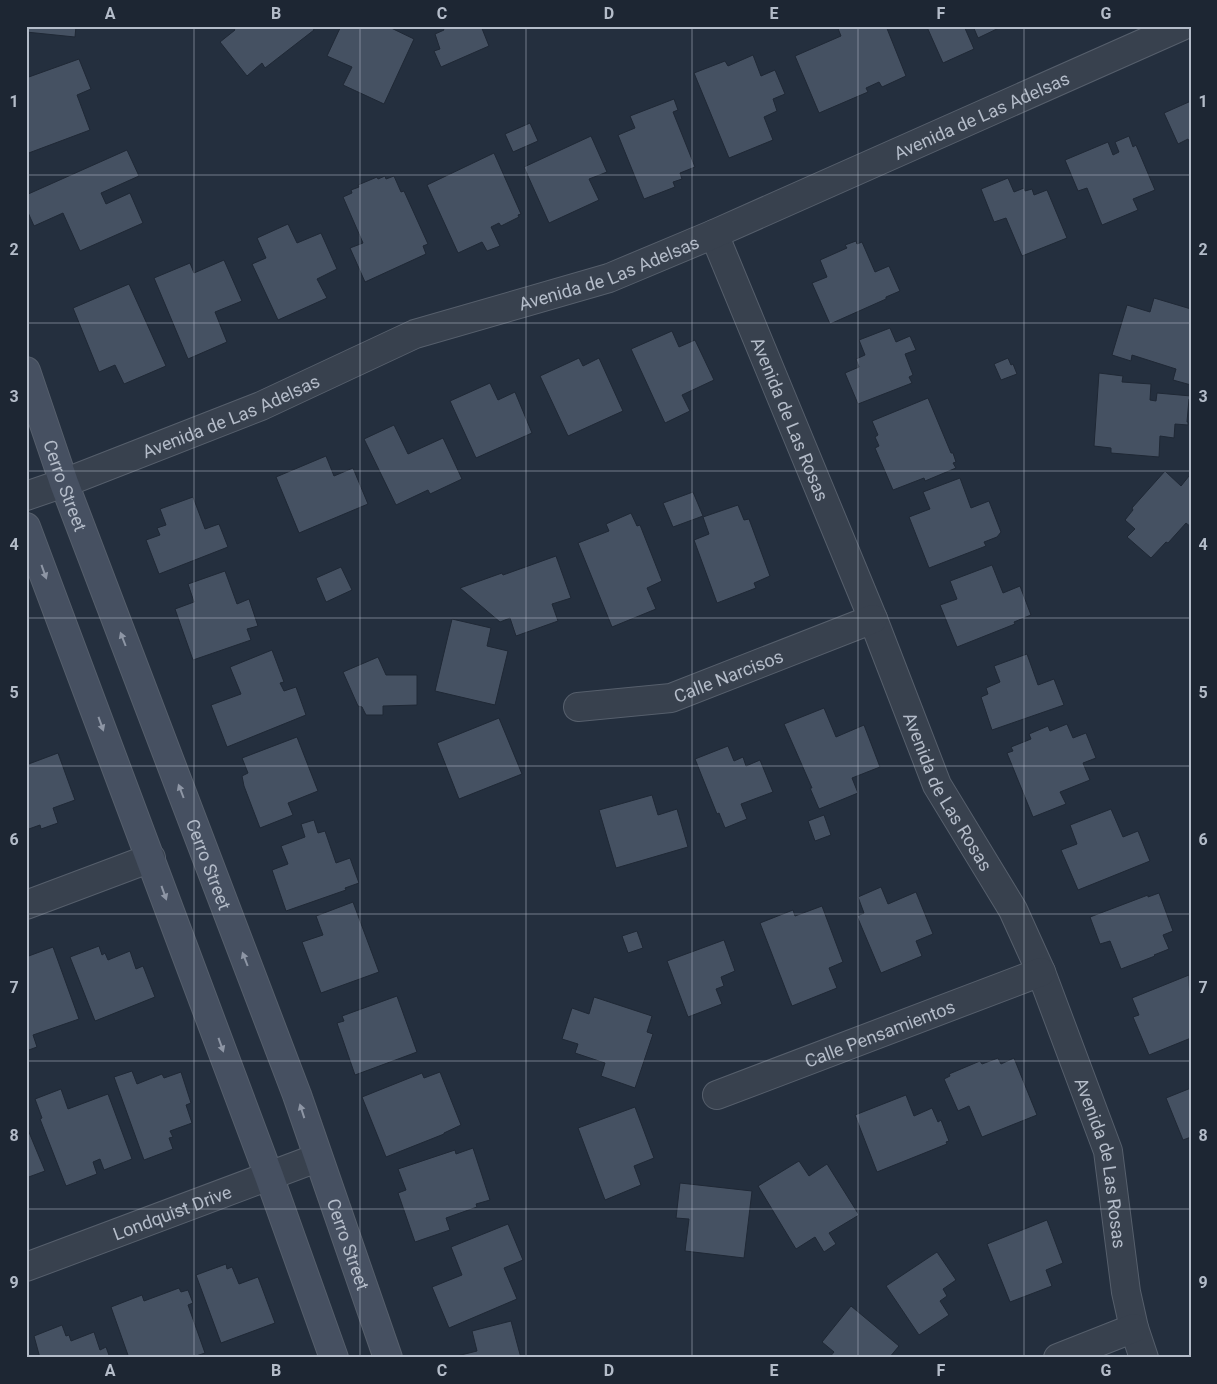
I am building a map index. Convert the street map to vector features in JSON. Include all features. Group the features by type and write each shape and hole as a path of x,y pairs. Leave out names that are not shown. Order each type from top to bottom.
{"street":[{"name":"Avenida de Las Adelsas","path":"26,496 261,406 415,334 609,278 714,234 1182,26"},
{"name":"Avenida de Las Rosas","path":"714,234 873,619 937,786 1013,910 1041,972 1108,1151 1126,1292 1134,1328 1144,1358"},
{"name":"Cerro Street","path":"26,371 64,483 297,1095 317,1158 388,1358"},
{"path":"26,527 269,1176 334,1358"},
{"name":"Calle Narcisos","path":"578,707 671,698 873,619"},
{"path":"26,905 151,858"},
{"name":"Calle Pensamientos","path":"717,1095 1041,972"},
{"name":"Londquist Drive","path":"26,1267 317,1158"},
{"path":"1058,1358 1134,1328"}],"building":[{"path":"26,26 76,26 75,37 26,32"},
{"path":"232,26 312,26 314,30 265,68 262,63 247,76 220,42 235,30"},
{"path":"341,26 387,26 414,39 384,104 343,85 352,67 327,56"},
{"path":"442,26 481,26 489,46 441,67 434,51 440,49 435,34 444,30"},
{"path":"837,26 886,26 906,76 882,87 879,82 866,88 868,92 819,113 795,56 841,36"},
{"path":"964,26 974,49 943,63 927,27"},
{"path":"973,26 1000,26 1001,27 978,38"},
{"path":"753,55 761,76 775,70 785,94 773,99 777,111 764,117 773,140 729,158 694,73 725,61 728,66"},
{"path":"79,59 91,89 77,95 90,130 26,154 26,78"},
{"path":"674,99 678,110 673,112 695,167 680,173 682,179 673,182 675,187 644,199 618,135 635,128 630,116"},
{"path":"1191,101 1191,145 1188,139 1178,144 1164,113"},
{"path":"530,123 538,141 513,152 505,134"},
{"path":"591,136 607,172 589,179 599,200 549,223 524,167"},
{"path":"1129,136 1133,147 1136,145 1155,190 1133,199 1138,210 1102,225 1087,188 1078,191 1065,160 1108,142 1113,155 1119,152 1115,142"},
{"path":"127,150 139,176 101,193 106,204 130,193 143,223 80,251 63,213 34,226 26,208 26,195"},
{"path":"494,153 521,214 518,215 519,217 501,226 499,223 491,227 500,246 487,251 482,242 458,253 427,185"},
{"path":"385,176 386,179 394,176 401,192 404,191 428,244 423,246 426,254 365,282 350,248 363,243 343,197 352,193 351,190 359,187 358,185 377,177 378,179"},
{"path":"1008,178 1014,192 1024,188 1025,191 1032,189 1034,195 1047,190 1067,238 1022,256 1006,218 994,222 981,189"},
{"path":"288,224 297,243 321,233 337,269 317,279 327,298 278,320 252,264 266,258 257,238"},
{"path":"856,241 857,244 862,242 875,272 889,266 900,291 830,324 812,283 827,277 820,260 847,248 845,245"},
{"path":"224,260 242,301 215,312 227,342 188,359 154,278 190,263 194,273"},
{"path":"129,284 166,366 124,384 115,365 99,372 73,308"},
{"path":"1154,298 1191,309 1191,385 1173,380 1176,369 1132,355 1131,361 1112,355 1127,305 1150,312"},
{"path":"890,328 896,342 910,336 916,350 905,354 913,375 909,377 912,383 858,404 845,373 859,367 856,359 865,355 859,340"},
{"path":"672,331 679,347 695,340 714,380 682,395 690,411 665,423 631,349"},
{"path":"579,358 583,366 599,358 623,411 568,436 540,376"},
{"path":"1008,358 1017,374 1001,380 994,364"},
{"path":"1099,373 1123,376 1122,382 1151,384 1150,400 1156,401 1157,393 1191,396 1191,400 1189,399 1188,425 1175,424 1174,438 1160,436 1159,457 1111,453 1111,448 1094,446"},
{"path":"490,383 498,400 515,392 532,433 476,458 450,401"},
{"path":"928,398 951,453 953,453 956,462 953,463 956,468 925,481 924,478 893,490 875,448 879,446 875,437 878,435 872,421"},
{"path":"394,425 408,454 443,438 462,479 430,494 428,490 396,505 364,439"},
{"path":"326,456 334,476 353,468 368,504 299,533 276,477"},
{"path":"1165,471 1181,486 1189,476 1191,477 1191,527 1186,523 1151,558 1127,537 1135,529 1125,520 1133,510 1132,508"},
{"path":"960,478 971,508 989,501 1001,532 997,537 984,542 986,546 929,568 909,517 930,509 923,492"},
{"path":"693,492 703,516 673,527 663,503"},
{"path":"193,497 205,529 219,524 228,547 159,574 146,540 160,535 157,528 166,525 160,509"},
{"path":"738,505 744,520 749,519 770,576 754,583 756,588 717,603 694,540 709,534 703,517"},
{"path":"631,513 637,526 640,525 662,581 647,588 656,609 612,627 578,543 609,531 606,524"},
{"path":"556,556 571,598 552,604 558,621 516,636 510,618 500,622 460,588 502,573 503,575"},
{"path":"992,565 1003,593 1020,586 1031,615 1014,622 1015,624 957,647 940,605 957,599 950,581"},
{"path":"341,567 352,590 326,602 316,578"},
{"path":"225,571 237,604 249,599 258,626 247,629 251,640 193,660 175,609 194,602 188,584"},
{"path":"452,619 491,628 487,646 508,651 495,705 435,691"},
{"path":"272,650 284,682 280,683 284,691 296,687 306,715 227,747 211,705 241,694 230,667"},
{"path":"1027,654 1038,685 1054,679 1064,705 992,730 981,697 988,694 986,688 1000,682 994,666"},
{"path":"378,657 386,675 417,675 417,705 383,706 383,715 366,715 362,707 358,706 343,672"},
{"path":"824,708 836,737 864,725 880,767 852,778 858,793 819,809 810,788 812,788 784,724"},
{"path":"499,718 522,774 459,799 437,743"},
{"path":"1067,724 1073,738 1086,733 1096,758 1083,763 1090,780 1060,792 1066,804 1033,817 1007,753 1013,751 1011,747 1031,739 1029,734 1048,726 1050,731"},
{"path":"297,737 318,791 288,803 293,815 260,828 244,786 242,776 248,773 242,758"},
{"path":"728,746 734,761 743,757 746,766 760,760 773,792 741,804 747,819 725,828 719,813 717,814 695,759"},
{"path":"58,753 75,800 53,808 58,823 41,829 40,825 26,830 26,765"},
{"path":"652,795 658,815 677,809 688,847 616,868 599,810"},
{"path":"1111,809 1123,837 1138,831 1150,861 1078,890 1061,850 1077,844 1070,825"},
{"path":"824,815 831,835 815,841 808,821"},
{"path":"314,820 318,833 325,831 336,863 350,858 359,883 345,888 346,890 286,911 272,870 288,864 281,846 305,837 301,824"},
{"path":"881,887 888,904 916,892 933,934 916,941 922,956 881,973 857,916 864,913 858,897"},
{"path":"1159,893 1173,931 1163,935 1169,949 1121,969 1110,941 1100,944 1090,917 1148,895 1148,897"},
{"path":"353,902 379,972 321,993 302,942 323,935 316,916"},
{"path":"822,906 843,962 829,968 837,988 792,1006 760,923 793,910 795,916"},
{"path":"637,931 643,948 628,953 622,936"},
{"path":"724,940 735,971 721,977 724,986 716,989 722,1004 688,1017 667,961"},
{"path":"99,946 102,955 105,953 108,960 130,951 136,969 143,966 155,997 95,1021 70,957"},
{"path":"53,947 79,1019 33,1035 37,1047 26,1051 26,957"},
{"path":"1189,975 1191,1038 1149,1055 1133,1017 1139,1015 1132,998"},
{"path":"397,996 417,1052 355,1075 337,1023 344,1021 342,1016"},
{"path":"594,997 652,1016 647,1032 653,1034 635,1088 601,1076 605,1063 575,1053 578,1044 562,1039 572,1008 589,1014"},
{"path":"998,1058 1001,1064 1014,1058 1037,1115 982,1137 969,1106 958,1111 944,1079 950,1076 949,1074 980,1061 982,1064"},
{"path":"132,1071 137,1084 162,1074 164,1078 181,1072 191,1103 186,1105 192,1123 170,1131 173,1137 169,1138 173,1149 144,1160 114,1077"},
{"path":"440,1072 461,1125 444,1134 386,1157 362,1097 422,1073 424,1078"},
{"path":"1191,1088 1191,1137 1183,1140 1166,1098"},
{"path":"61,1089 68,1109 108,1094 132,1159 104,1170 100,1159 93,1162 97,1174 66,1186 40,1119 42,1118 35,1099"},
{"path":"906,1095 914,1116 932,1108 938,1122 941,1120 949,1141 946,1142 947,1144 877,1172 855,1115"},
{"path":"635,1107 654,1158 634,1166 641,1185 605,1200 578,1128"},
{"path":"26,1125 45,1171 26,1178"},
{"path":"473,1148 490,1200 476,1204 477,1207 446,1218 450,1230 415,1242 398,1193 406,1190 398,1169 455,1150 456,1154"},
{"path":"799,1161 809,1176 827,1164 859,1215 829,1233 836,1244 824,1252 815,1237 796,1249 758,1186"},
{"path":"680,1183 752,1191 744,1258 685,1251 689,1219 676,1218"},
{"path":"1047,1220 1063,1263 1046,1270 1052,1286 1010,1302 987,1244"},
{"path":"508,1224 523,1260 504,1268 517,1299 449,1328 432,1287 462,1275 451,1247"},
{"path":"937,1252 956,1280 943,1289 947,1296 940,1301 949,1315 919,1335 886,1286"},
{"path":"226,1264 227,1269 232,1267 239,1284 258,1277 275,1323 221,1343 196,1275"},
{"path":"179,1288 181,1292 188,1290 193,1303 188,1305 205,1353 190,1358 129,1358 111,1307 142,1295 144,1301"},
{"path":"851,1306 899,1346 889,1358 829,1358 834,1352 822,1342"},
{"path":"511,1321 521,1358 458,1358 457,1356 477,1351 472,1331"},
{"path":"62,1325 66,1336 69,1335 71,1341 94,1332 100,1350 106,1347 110,1358 40,1358 34,1336"}]}
